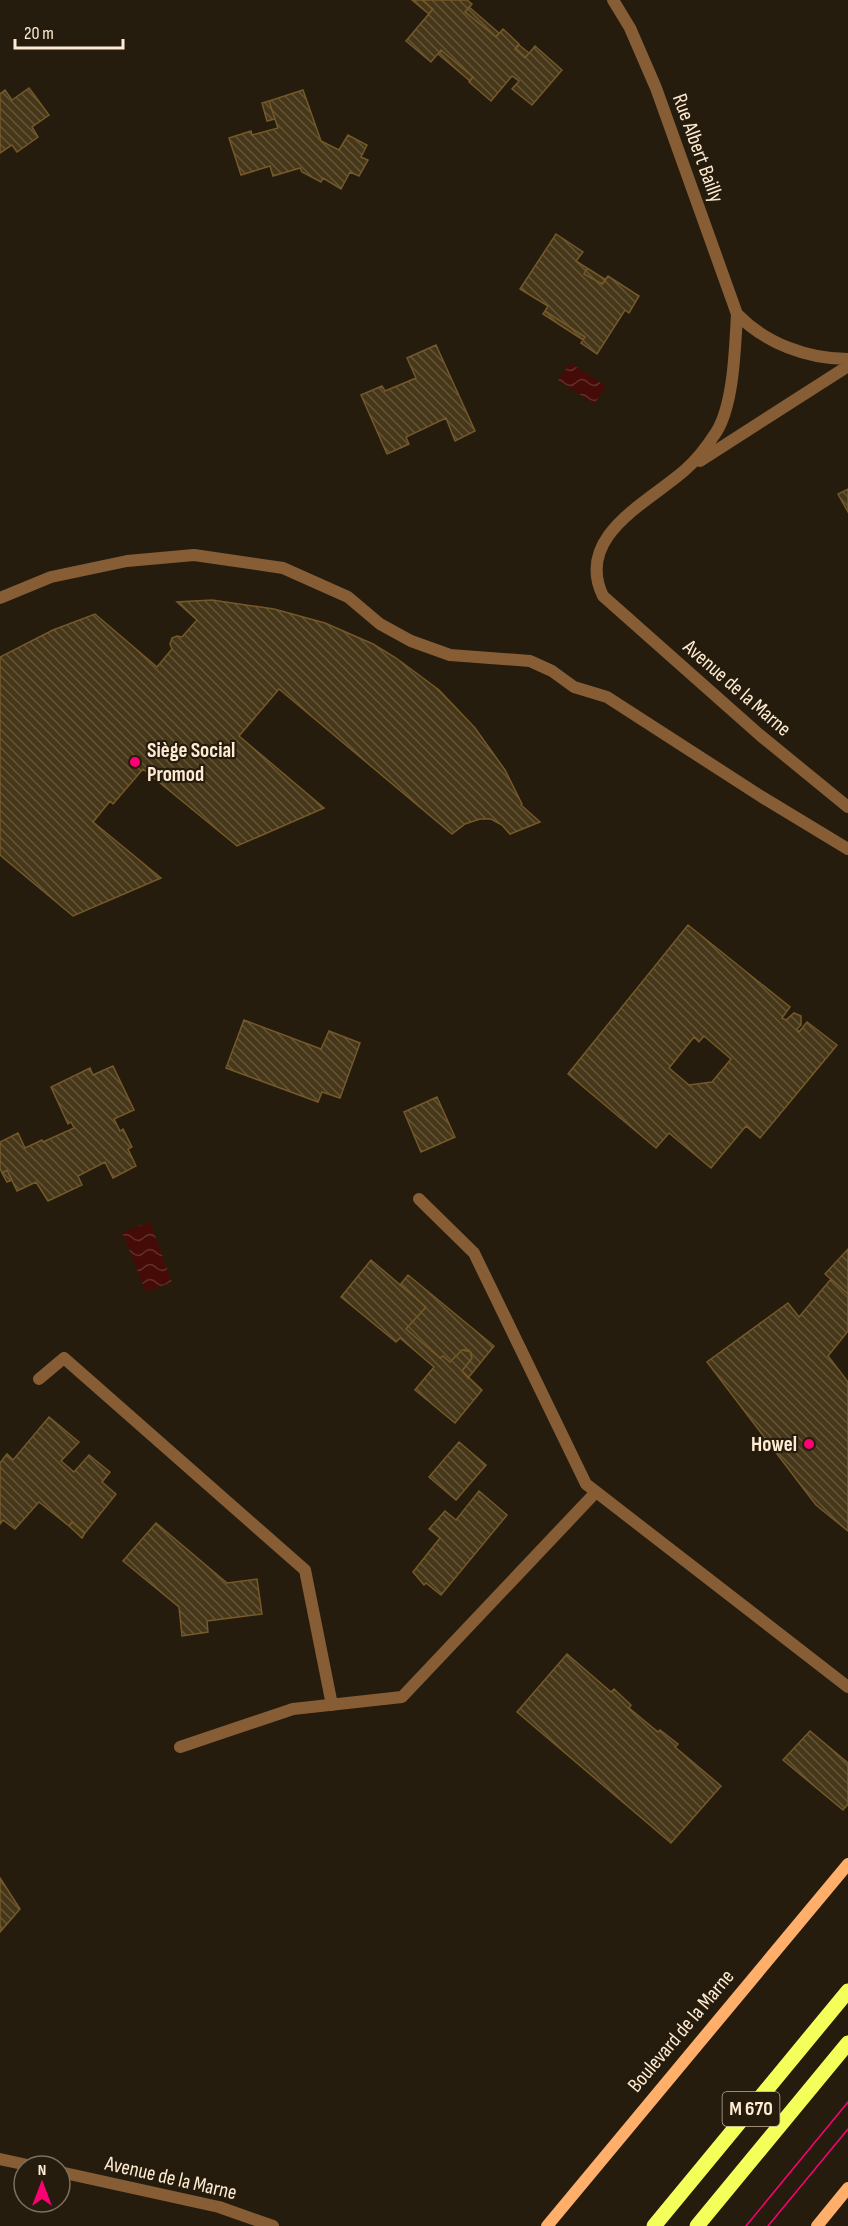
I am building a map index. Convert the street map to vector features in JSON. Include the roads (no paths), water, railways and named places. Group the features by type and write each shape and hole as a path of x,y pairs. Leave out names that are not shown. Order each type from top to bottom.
{"main road":[{"name":"M 670","path":"654,2226 848,1991"},
{"name":"M 670","path":"697,2226 848,2043"}],"street":[{"name":"Rue Albert Bailly","path":"603,596 598,585 597,558 612,529 686,470 704,450 718,429 725,409 734,364 736,314 656,88 630,28 613,0"},
{"path":"736,314 768,339 789,348 814,356 848,359"},
{"path":"686,470 848,366"},
{"path":"0,598 51,577 127,561 194,555 284,568 348,597 380,624 411,641 450,655 530,661 574,687 607,697 762,798 848,849"},
{"name":"Avenue de la Marne","path":"603,596 761,736 848,807"},
{"path":"419,1199 474,1253 586,1484 848,1687"},
{"path":"39,1379 64,1358 305,1570 332,1705"},
{"path":"180,1746 293,1709 402,1697 596,1492"},
{"name":"Boulevard de la Marne","path":"547,2226 848,1864"},
{"name":"Avenue de la Marne","path":"72,2175 219,2207 273,2226"},
{"path":"817,2226 848,2188"}],"water":[{"path":"570,363 606,386 594,404 558,380"},
{"path":"150,1222 172,1282 146,1292 122,1232"}],"tram line":[{"path":"746,2226 848,2102"},
{"path":"768,2226 848,2129"}],"place":[{"name":"Siège Social Promod","path":"135,762"},
{"name":"Howel","path":"809,1444"}]}
